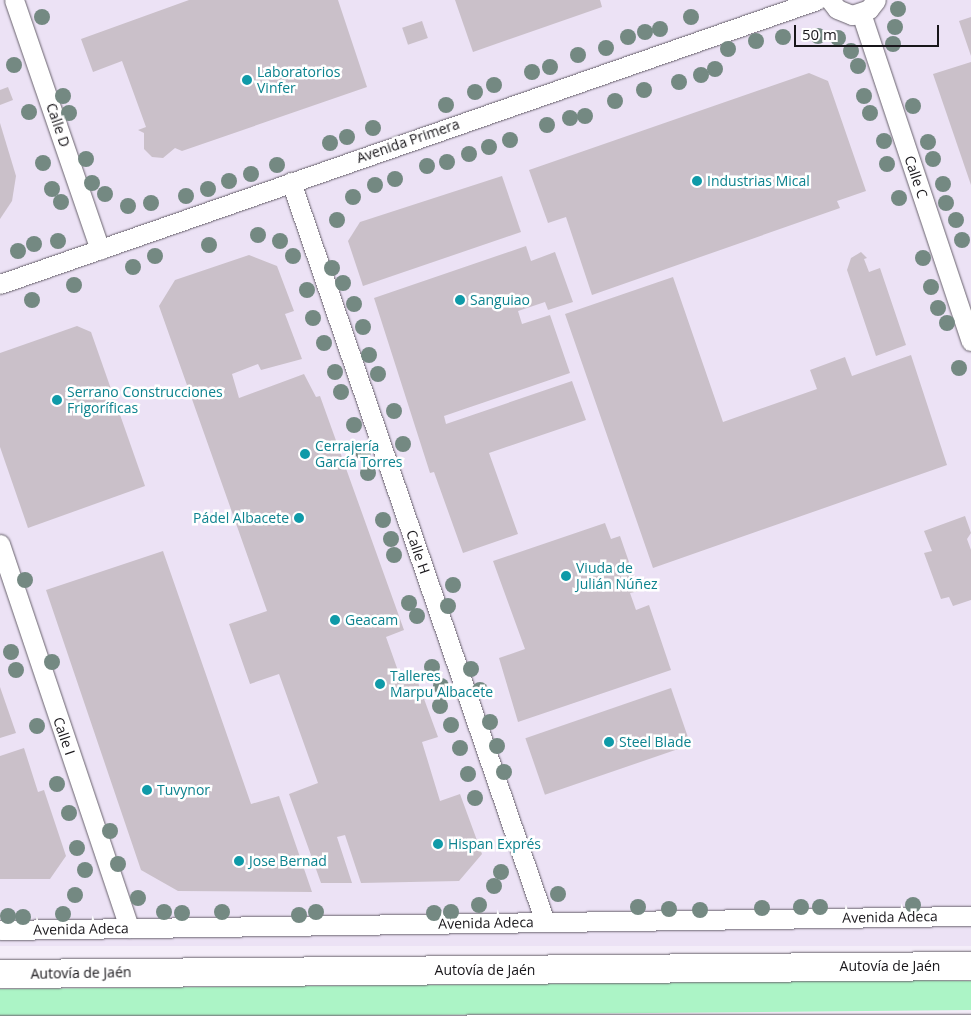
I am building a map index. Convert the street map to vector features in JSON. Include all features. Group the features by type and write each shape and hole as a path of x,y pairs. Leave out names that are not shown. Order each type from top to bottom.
{"highway":[{"name":"Autovía de Jaén","path":"0,974 971,966"},
{"path":"0,1030 971,1028"}],"street":[{"name":"Calle D","path":"14,0 100,250"},
{"name":"Avenida Primera","path":"0,284 817,0"},
{"path":"830,0 844,13 861,13 876,0"},
{"name":"Calle C","path":"861,13 971,341"},
{"name":"Calle H","path":"291,182 545,922"},
{"name":"Calle I","path":"0,544 129,928"},
{"name":"Avenida Adeca","path":"0,930 971,916"}],"shaded area":[{"path":"0,0 971,0 971,946 0,946"}],"green space":[{"path":"971,981 971,1010 0,1019 0,989"}],"building":[{"name":"Laboratorios Vinfer","path":"189,0 338,0 367,87 182,151 175,148 163,158 152,157 144,149 144,133 138,130 146,127 122,61 93,72 81,39"},
{"path":"455,0 600,0 602,7 473,52"},
{"path":"971,17 971,56 959,21"},
{"path":"422,21 428,38 408,45 402,28"},
{"path":"971,62 971,185 933,74"},
{"name":"Industrias Mical","path":"809,73 828,81 866,191 837,201 840,208 592,295 566,217 548,223 529,170"},
{"path":"8,87 13,100 0,105 0,90"},
{"path":"0,123 16,176 12,201 0,219"},
{"path":"502,176 521,232 363,286 348,241 360,222"},
{"path":"526,246 531,261 555,252 573,302 548,310 545,302 518,311 522,324 550,315 570,373 444,416 446,424 572,381 586,420 489,453 518,534 463,553 434,472 430,473 374,298"},
{"path":"861,252 867,258 864,259 869,272 880,268 906,345 876,356 847,270 851,258"},
{"path":"249,255 277,266 294,311 285,314 302,359 261,370 258,364 232,374 239,398 304,374 316,397 320,396 404,630 386,637 402,682 416,677 438,737 422,742 440,801 460,794 482,854 459,881 361,883 345,835 337,837 352,883 321,883 289,794 318,783 279,674 250,684 229,624 267,611 159,306 175,280"},
{"path":"673,277 723,422 817,389 810,370 845,357 852,376 911,355 947,465 653,568 565,314"},
{"name":"Serrano Construcciones Frigoríficas","path":"77,326 91,332 145,486 28,528 0,447 0,353"},
{"path":"965,516 971,533 967,539 971,550 971,600 953,606 949,597 941,599 924,553 932,551 924,531"},
{"path":"605,523 611,539 620,536 639,591 630,593 636,610 649,605 671,670 518,722 499,658 525,649 493,561"},
{"path":"163,551 251,804 279,796 312,892 178,891 141,870 46,590"},
{"path":"0,687 16,733 0,738"},
{"name":"Steel Blade","path":"671,688 691,745 545,795 525,738"},
{"path":"24,748 38,792 44,790 66,856 50,879 0,879 0,756"}],"place":[{"name":"Laboratorios Vinfer","path":"247,80"},
{"name":"Industrias Mical","path":"697,181"},
{"name":"Sanguiao","path":"460,300"},
{"name":"Serrano Construcciones Frigoríficas","path":"57,400"},
{"name":"Cerrajería García Torres","path":"305,454"},
{"name":"Pádel Albacete","path":"299,518"},
{"name":"Viuda de Julián Núñez","path":"566,576"},
{"name":"Geacam","path":"335,620"},
{"name":"Talleres Marpu Albacete","path":"380,684"},
{"name":"Steel Blade","path":"609,742"},
{"name":"Tuvynor","path":"147,790"},
{"name":"Hispan Exprés","path":"438,844"},
{"name":"Jose Bernad","path":"239,861"}]}
